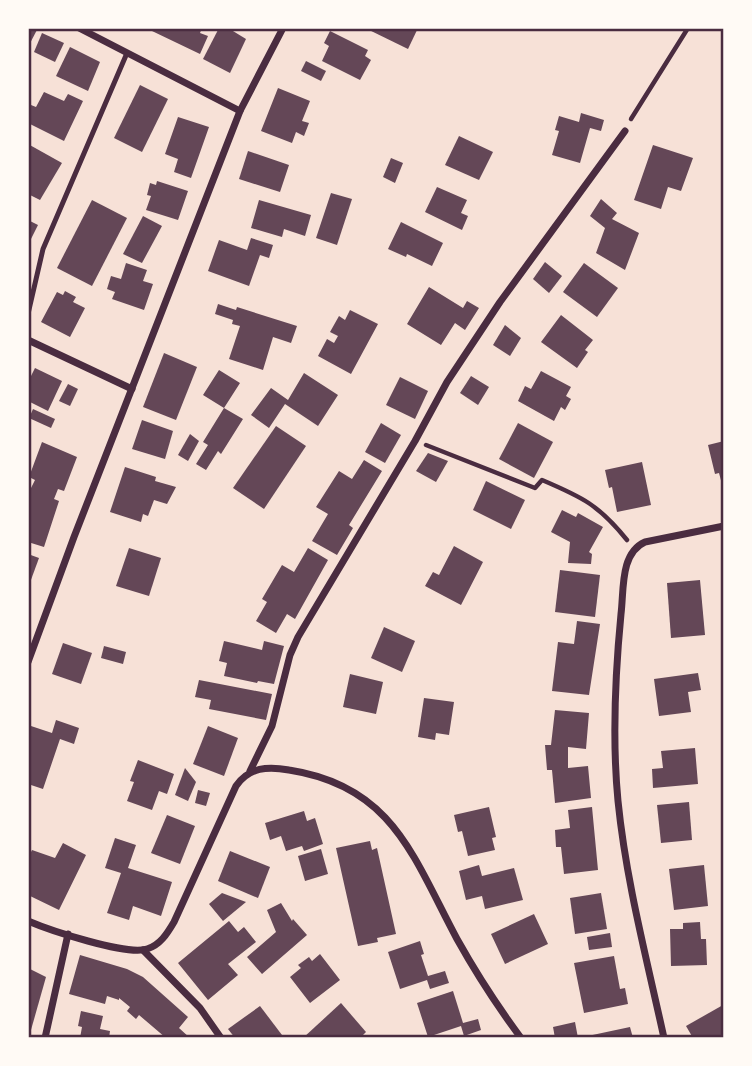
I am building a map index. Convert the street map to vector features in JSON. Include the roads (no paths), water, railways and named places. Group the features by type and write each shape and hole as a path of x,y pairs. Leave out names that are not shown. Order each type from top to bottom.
{"street":[{"path":"79,28 240,111"},
{"path":"28,662 240,111 283,28"},
{"path":"28,920 115,947 143,950 156,944 169,932 236,786 250,771 272,726 290,655 298,637 415,441 447,382 483,327 625,131"},
{"path":"28,340 132,389"},
{"path":"664,1038 620,821 616,782 615,704 627,563 634,549 645,542 724,526"},
{"path":"250,771 280,768 326,778 352,790 377,808 408,848 461,946 521,1038"},
{"path":"45,1038 68,934"},
{"path":"143,950 200,1008 221,1038"}],"lane":[{"path":"28,314 43,249 127,53"}]}
